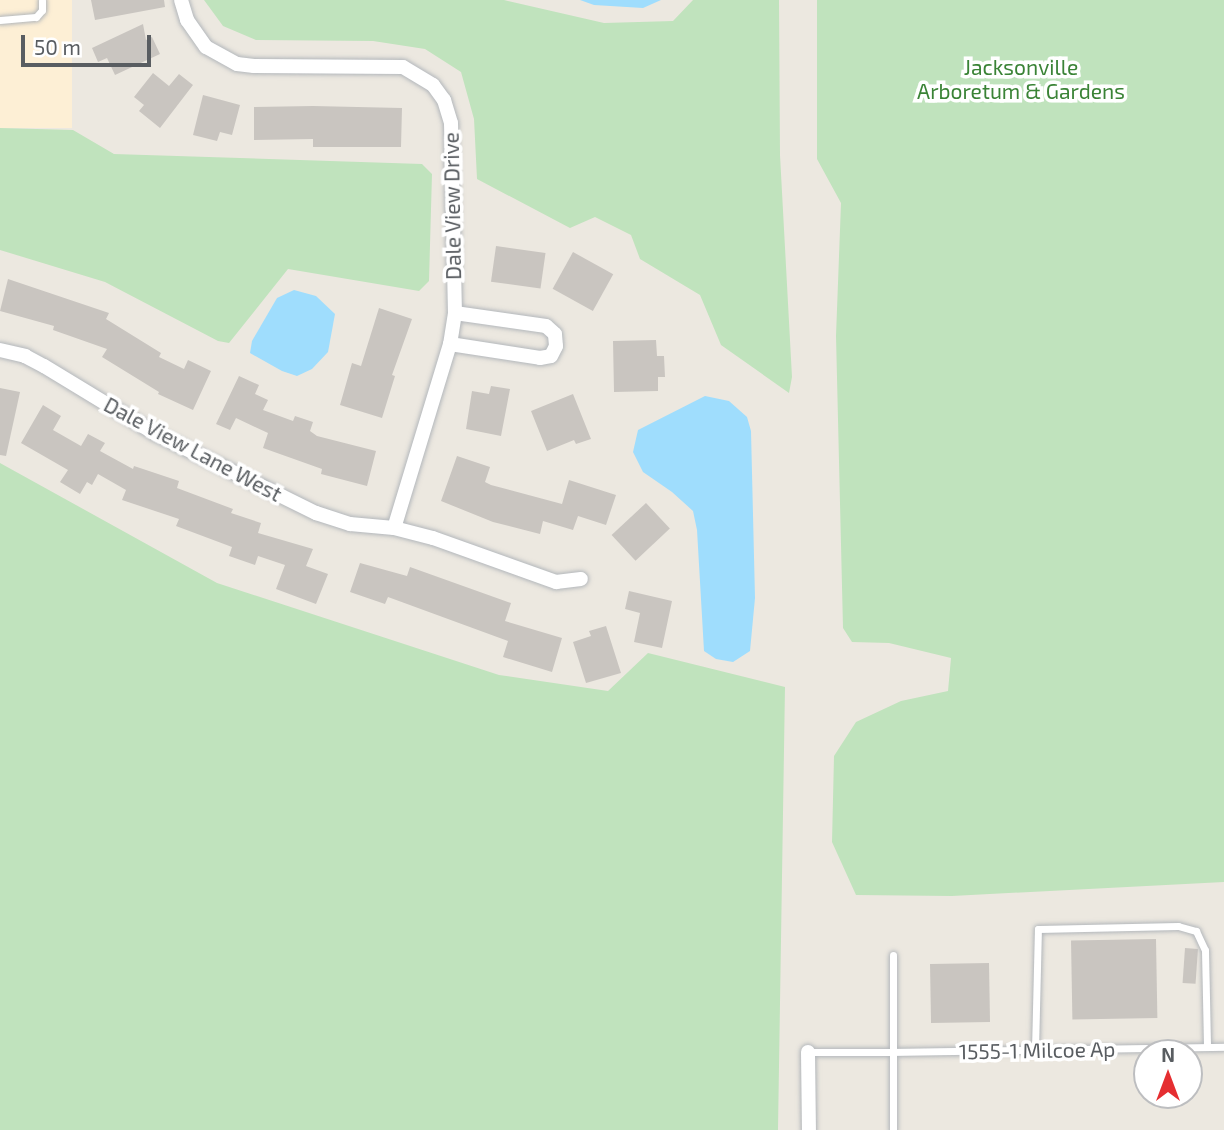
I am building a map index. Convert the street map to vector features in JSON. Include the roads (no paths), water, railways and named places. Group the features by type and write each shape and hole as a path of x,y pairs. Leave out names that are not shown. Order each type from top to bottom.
{"street":[{"name":"Dale View Drive","path":"181,0 187,20 206,47 237,64 403,67 433,85 444,100 451,123 455,313 450,344 394,528"},
{"path":"450,344 540,358 551,356 556,346 555,334 546,326 455,313"},
{"name":"Dale View Lane West","path":"0,351 24,356 44,366 154,433 316,513 350,524 394,528 433,538 556,582 581,579"},
{"path":"808,1052 809,1130"}],"lane":[{"path":"0,20 36,17 42,2"},
{"path":"1035,1050 1038,929 1166,926 1196,931 1205,950 1207,1047"},
{"path":"893,955 893,1130"},
{"name":"1555-1 Milcoe Ap","path":"808,1052 1224,1047"}],"water":[{"path":"580,0 661,0 643,8 594,5"},
{"path":"294,290 316,296 335,314 328,352 312,369 297,376 282,371 250,353 252,341 277,298"},
{"path":"705,396 729,401 747,417 751,431 755,598 750,651 733,662 716,659 704,651 697,530 693,511 643,472 633,452 638,430"}],"park label":[{"name":"Jacksonville Arboretum & Gardens","path":"1021,79"}]}
